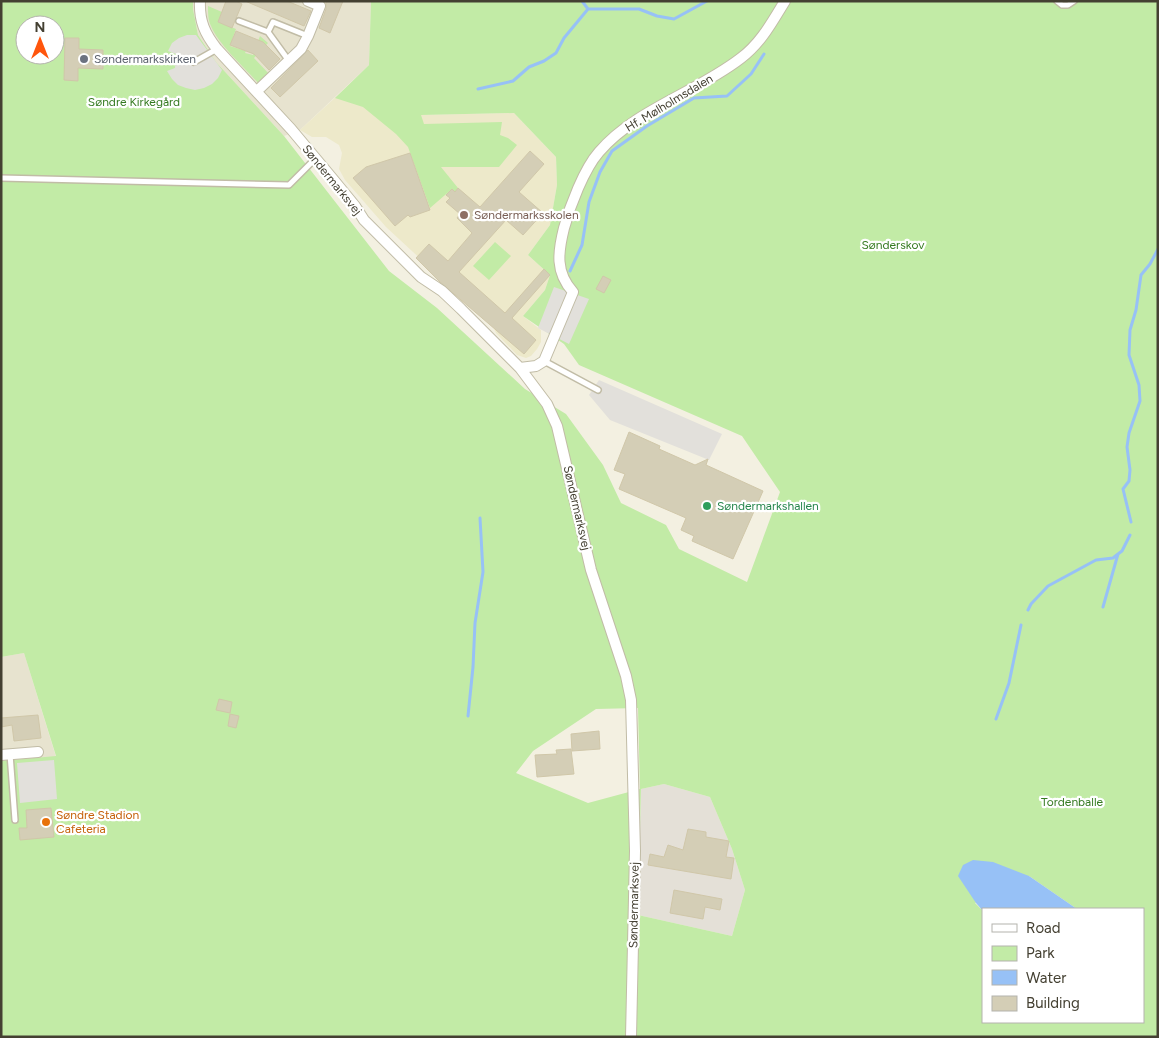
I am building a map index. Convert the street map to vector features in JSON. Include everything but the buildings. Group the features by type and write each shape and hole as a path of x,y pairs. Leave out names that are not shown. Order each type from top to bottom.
{"street":[{"name":"Søndermarksvej","path":"200,1 201,24 217,49 257,91 315,158 355,206 364,220 421,277 442,291 455,303 520,368 547,404 557,426 591,570 626,676 631,700 636,851 631,1037"},
{"name":"Hf. Mølholmsdalen","path":"544,361 573,292 564,282 560,269 561,242 567,216 576,192 598,153 616,135 641,118 710,80 742,57 766,33 785,1"},
{"path":"257,91 301,49 320,6 311,2"},
{"path":"520,368 536,366 544,361"},
{"path":"5,754 38,752"}],"lane":[{"path":"1058,1 1062,5 1068,5 1074,1"},
{"path":"239,21 268,32 290,61"},
{"path":"268,32 273,22 308,36"},
{"path":"194,62 217,49"},
{"path":"1,178 289,185 315,158"},
{"path":"544,361 598,390"},
{"path":"5,754 15,820"}],"shaded area":[{"path":"193,1 371,1 369,65 300,130 284,136 216,62 198,35"},
{"path":"187,35 196,35 222,70 212,84 204,88 195,90 178,85 167,71 175,68 176,54 168,51 172,43"},
{"name":"Søndermarksskolen","path":"352,82 420,115 514,113 556,157 557,185 550,225 528,255 550,275 545,290 523,316 541,330 541,342 531,356 526,358 517,355 496,333 493,326 386,227 345,180 339,169 342,153 339,145 326,137 312,137 300,130"},
{"path":"554,287 589,299 569,344 538,328"},
{"path":"599,380 722,434 709,460 610,420 589,395"},
{"path":"24,653 56,757 1,761 1,657"},
{"path":"54,760 57,799 20,803 17,763"},
{"path":"664,784 710,797 732,849 745,890 732,936 638,915 641,789"}],"green space":[{"name":"Sønderskov","path":"1,1 193,1 198,35 216,62 284,136 389,271 437,308 525,389 566,414 603,465 621,503 666,525 679,549 747,582 780,492 742,436 579,365 564,344 523,316 545,290 550,275 528,255 550,225 557,185 556,157 514,113 421,115 424,124 502,122 500,135 517,145 499,167 441,167 458,188 455,192 452,189 430,208 408,147 396,134 363,107 335,98 369,65 371,1 1158,1 1158,1037 1,1037 1,761 56,756 24,653 1,657","holes":["638,708 640,789 588,803 516,773 533,751 596,709","664,784 710,797 732,849 745,890 732,936 638,915 641,789"]},
{"path":"208,6 222,12 218,22 236,29 230,46 253,55 260,36 268,43 254,58 270,75 259,84 220,41 209,21"},
{"path":"495,242 511,256 489,280 473,266"}],"water":[{"path":"973,860 993,862 1029,876 1076,908 982,908 982,910 958,876 963,865"}],"waterway":[{"path":"582,1 588,9 639,9 657,16 674,19 707,1"},
{"path":"478,89 513,81 529,67 544,61 556,53 564,38 588,9"},
{"path":"570,271 582,245 589,202 600,172 612,151 647,126 694,98 727,96 751,74 764,54"},
{"path":"1131,522 1123,489 1129,481 1130,470 1127,447 1129,433 1140,401 1139,385 1129,355 1130,330 1136,310 1141,275 1150,264 1158,249"},
{"path":"468,716 475,623 483,572 480,518"},
{"path":"1028,610 1031,604 1048,586 1096,560 1113,558 1122,551 1130,535"},
{"path":"1103,607 1118,554"},
{"path":"996,719 1009,683 1021,625"}],"place":[{"name":"Søndermarkskirken","path":"84,59"},
{"name":"Søndermarksskolen","path":"464,215"},
{"name":"Søndermarkshallen","path":"707,506"},
{"name":"Søndre Stadion Cafeteria","path":"46,822"}],"park label":[{"name":"Søndre Kirkegård","path":"134,102"},
{"name":"Tordenballe","path":"1072,802"}]}
